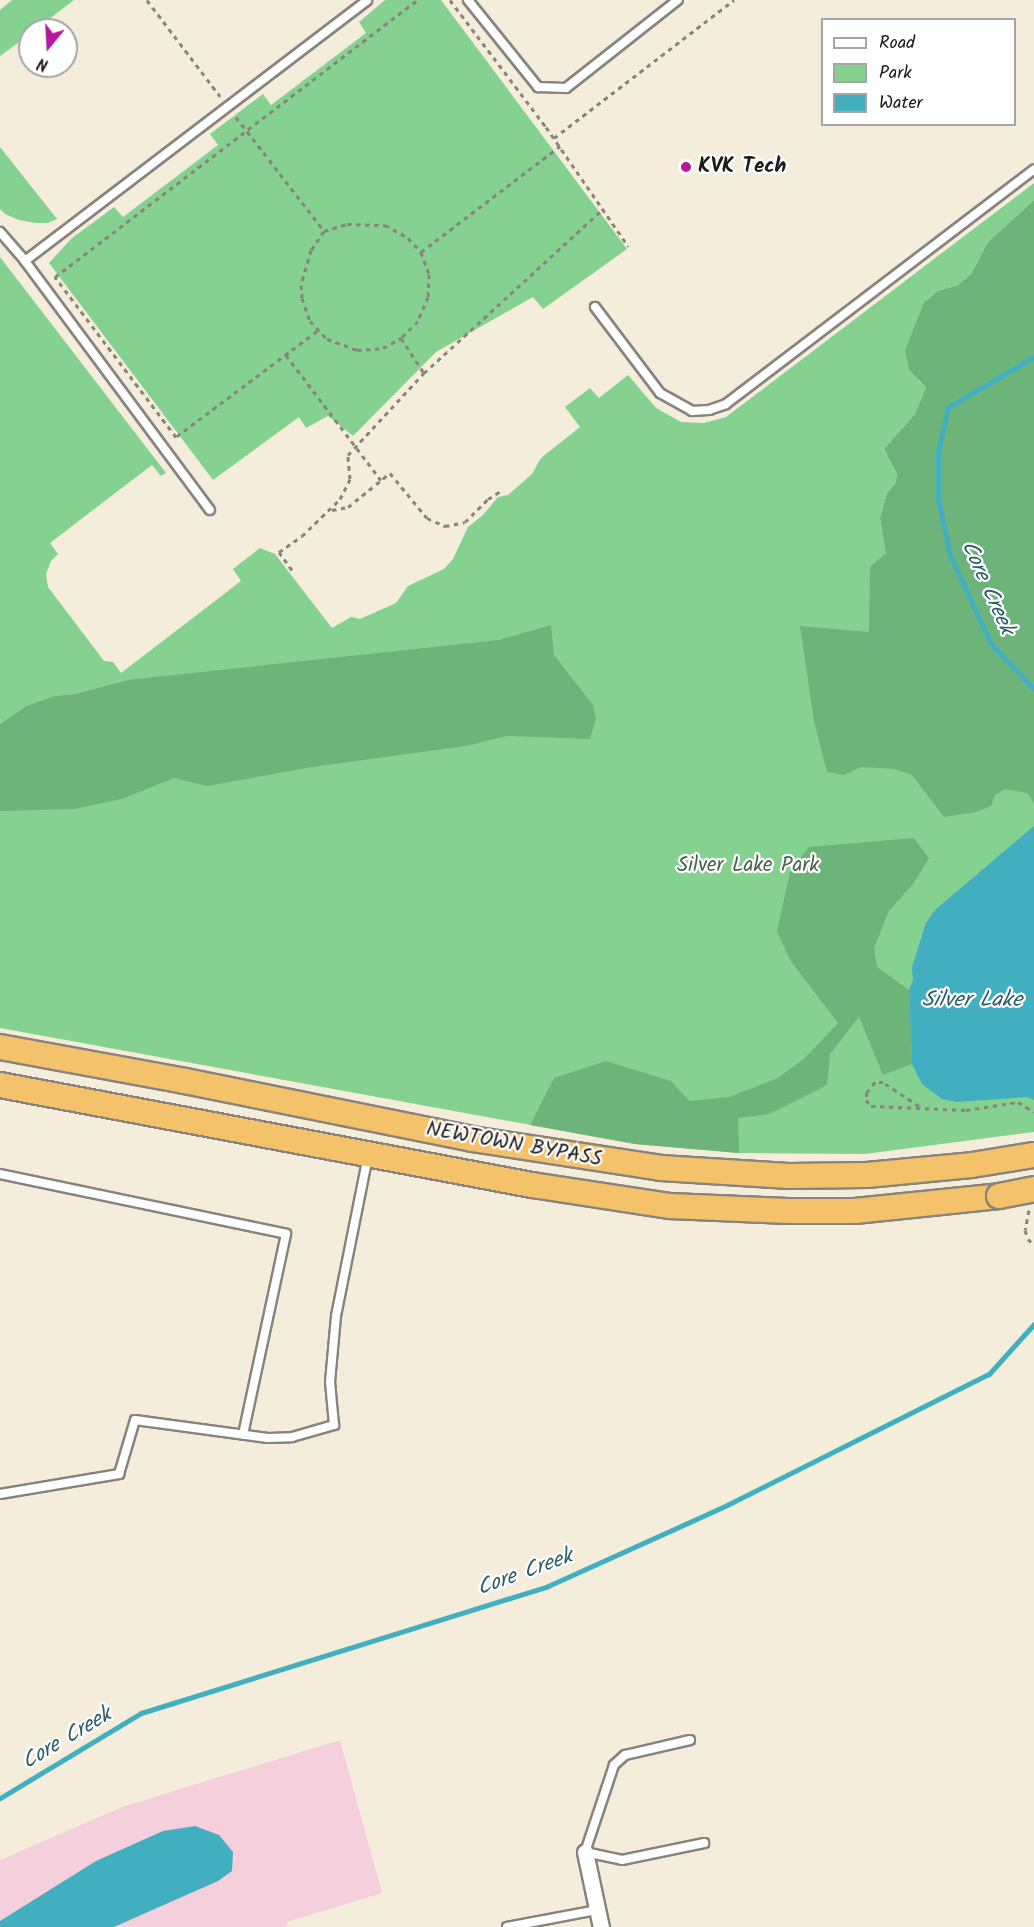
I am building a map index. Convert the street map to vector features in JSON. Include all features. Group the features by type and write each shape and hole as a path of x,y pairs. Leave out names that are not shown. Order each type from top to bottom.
{"highway":[{"name":"NEWTOWN BYPASS","path":"0,1047 185,1081 472,1139 661,1168 789,1176 867,1175 1034,1155"},
{"name":"NEWTOWN BYPASS","path":"0,1086 578,1193 705,1208 855,1211 999,1196 1032,1196"}],"street":[{"path":"585,1852 601,1927"}],"lane":[{"path":"25,261 367,0"},
{"path":"468,0 538,87 566,88 678,0"},
{"path":"595,307 660,393 692,411 709,410 726,404 1034,169"},
{"path":"0,232 25,261 210,510"},
{"path":"0,1494 119,1474 135,1420 268,1438 292,1437 334,1425 330,1382 336,1316 368,1155"},
{"path":"0,1174 286,1234 243,1434"},
{"path":"690,1740 625,1755 614,1765 585,1852 621,1860 704,1843"},
{"path":"507,1927 597,1910"}],"path":[{"path":"147,0 220,96"},
{"path":"317,331 177,437 55,277 417,0"},
{"path":"450,0 560,146 628,246"},
{"path":"554,138 734,0"},
{"path":"234,115 324,231"},
{"path":"421,252 560,146"},
{"path":"292,570 279,552 302,536 340,499 350,479 348,455 424,373 603,209"},
{"path":"347,224 385,225 408,238 421,252 429,274 428,297 418,321 401,338 383,348 357,350 327,339 317,331 305,310 301,285 311,249 324,231 347,224"},
{"path":"401,338 424,373"},
{"path":"286,355 381,480"},
{"path":"330,510 348,507 390,473 427,518 445,526 465,522 488,499 501,491"},
{"path":"920,1106 883,1082 875,1082 867,1092 866,1100 871,1106 920,1106 966,1110 1018,1102 1034,1112"},
{"path":"1032,1196 1025,1230 1033,1245"}],"shaded area":[{"path":"340,1740 382,1893 287,1922 287,1927 0,1927 0,1860 125,1806"}],"green space":[{"path":"12,0 74,0 51,18 18,18 18,43 0,56 0,10"},
{"path":"385,0 441,0 627,249 543,309 533,297 436,352 353,436 328,416 306,428 299,417 213,480 49,263 72,238 114,207 123,217 218,145 210,134 263,94 271,105 366,33 359,22"},
{"path":"0,147 57,219 48,223 35,223 19,220 5,214 0,209"},
{"name":"Silver Lake Park","path":"1034,183 1034,200 988,242 971,274 958,285 938,291 919,381 926,388 922,401 915,414 884,449 897,474 895,484 887,493 880,518 882,530 1034,640 1034,1132 865,1154 739,1153 635,1144 0,1028 0,795 127,680 74,694 53,696 26,706 0,724 0,257 166,473 161,476 152,465 50,543 58,554 51,561 46,574 48,587 104,661 113,662 121,673 241,581 233,569 260,548 275,554 332,628 351,617 360,619 396,603 408,586 444,569 453,559 468,527 483,515 498,497 508,495 532,474 541,458 580,427 565,407 590,388 599,398 628,375 656,408 681,422 704,423 726,417"},
{"path":"1034,200 1034,804 1028,793 1005,789 995,795 991,806 976,812 944,817 912,775 894,769 861,767 844,775 827,772 814,721 800,626 869,632 870,567 886,553 880,518 887,493 895,484 897,474 884,449 915,414 926,388 909,369 905,351 916,322 924,303 938,291 958,285 971,274 988,242"},
{"path":"551,625 554,655 593,705 596,719 590,739 507,736 466,746 312,767 207,786 174,778 122,799 75,809 0,811 0,724 26,706 53,696 74,694 127,680 499,640"},
{"path":"914,838 929,858 913,884 889,911 874,948 877,967 909,990 912,1064 883,1075 859,1017 830,1054 827,1085 769,1114 738,1118 739,1153 635,1144 530,1125 554,1078 606,1061 671,1081 689,1101 729,1097 778,1078 805,1058 838,1023 790,960 777,931 790,872 809,847"}],"water":[{"name":"Silver Lake","path":"1034,826 1034,1100 1027,1097 957,1102 942,1099 922,1084 912,1064 909,990 913,980 912,967 926,923 935,910"},
{"path":"195,1826 219,1835 233,1852 232,1871 218,1881 114,1927 0,1927 0,1921 96,1861 163,1831"}],"waterway":[{"name":"Core Creek","path":"1034,357 948,407 938,452 938,498 950,555 991,644 1034,689"},
{"name":"Core Creek","path":"0,1798 141,1713 548,1586 727,1505 989,1374 1034,1324"}],"place":[{"name":"KVK Tech","path":"686,167"}]}
